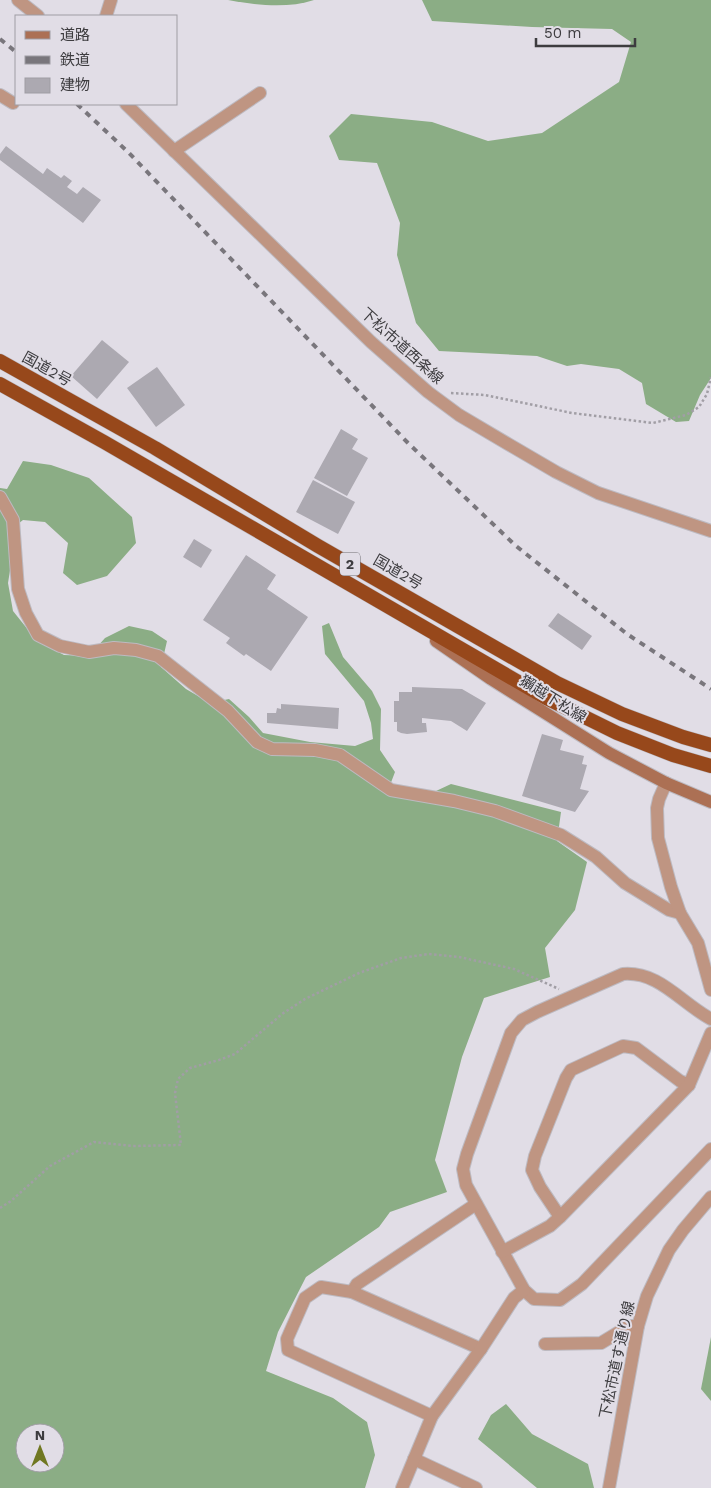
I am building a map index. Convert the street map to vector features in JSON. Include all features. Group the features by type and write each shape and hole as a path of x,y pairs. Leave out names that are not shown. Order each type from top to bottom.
{"highway":[{"name":"国道2号","path":"0,361 155,448 318,546 557,683 622,714 711,745"},
{"name":"2","path":"0,384 104,442 546,698 617,733 674,755 711,766"}],"main road":[{"name":"獺越下松線","path":"388,607 491,679 609,753 666,783 711,802"}],"street":[{"path":"18,0 37,15"},
{"path":"106,15 112,0"},
{"path":"174,151 260,93"},
{"path":"0,95 13,103"},
{"name":"下松市道西条線","path":"127,105 371,342 428,392 459,415 556,472 590,489 648,511 711,531"},
{"path":"0,498 13,520 18,589 26,613 38,635 60,646 89,652 114,648 136,650 158,656 228,711 257,742 272,749 315,750 340,756 391,790 454,801 495,811 561,836 596,857 625,883 670,910 680,913"},
{"path":"666,783 657,808 658,838 680,913 698,943 711,990"},
{"path":"698,943 711,953"},
{"path":"711,1019 652,978 636,973 623,974 522,1020 511,1033 463,1169 466,1185 524,1290 534,1298 560,1300 582,1284 711,1150"},
{"path":"502,1252 550,1226 689,1085 711,1033"},
{"path":"560,1217 540,1187 532,1170 535,1156 566,1078 571,1070 623,1046 636,1048 680,1081 689,1085"},
{"name":"下松市道す通り線","path":"609,1488 638,1326 647,1296 669,1250 711,1197"},
{"path":"352,1292 357,1284 476,1204"},
{"path":"432,1416 288,1350 288,1339 305,1298 321,1287 352,1292 480,1349"},
{"path":"402,1488 432,1416 514,1298 524,1290"},
{"path":"545,1344 601,1342 629,1326 638,1326"},
{"path":"414,1459 476,1488"}],"path":[{"path":"428,392 485,395 572,414 653,423 686,415 699,407 707,394 711,377"},
{"path":"0,1208 11,1201 50,1166 94,1142 133,1146 181,1145 175,1093 178,1079 190,1068 235,1054 282,1014 305,999 359,974 401,958 429,954 459,957 514,969 574,996"}],"green space":[{"path":"228,0 314,0 304,3 260,5"},
{"path":"422,0 711,0 711,378 700,395 689,421 676,422 646,404 642,383 619,369 581,364 567,366 537,356 439,351 416,323 397,255 400,223 377,163 339,160 329,136 351,114 432,122 488,141 542,133 619,82 631,42 612,29 532,27 432,21"},
{"path":"23,461 51,465 89,478 132,517 136,543 107,576 77,585 63,573 68,543 45,522 23,520 9,531 12,558 8,583 13,611 37,641 64,655 89,656 105,638 129,626 152,631 167,641 161,667 186,689 210,703 229,699 263,733 310,742 355,746 373,739 371,723 364,701 325,654 322,626 329,623 343,657 372,691 381,709 380,750 395,772 387,793 421,798 451,784 561,812 557,841 587,862 575,910 545,948 550,977 484,998 462,1057 435,1160 447,1192 390,1212 379,1227 306,1277 278,1332 266,1371 333,1398 367,1422 375,1455 365,1488 0,1488 0,488 7,489"},
{"path":"711,1337 711,1401 701,1389"},
{"path":"506,1404 532,1434 588,1464 594,1488 537,1488 478,1439 491,1415"}],"building":[{"path":"6,146 43,174 47,168 61,178 64,175 72,181 67,187 77,194 83,187 101,200 83,223 0,160 0,154"},
{"path":"102,340 129,362 97,399 71,376"},
{"path":"157,367 185,405 156,427 127,388"},
{"path":"341,429 358,439 352,449 368,458 347,496 314,478"},
{"path":"313,480 355,502 338,534 296,512"},
{"path":"194,539 212,550 201,568 183,557"},
{"path":"246,555 276,575 267,589 308,617 271,671 246,654 244,656 226,643 230,638 203,620"},
{"path":"558,613 592,636 582,650 548,626"},
{"path":"412,687 462,689 486,703 467,731 451,721 422,718 422,723 426,723 427,732 401,733 397,731 397,722 394,722 394,701 399,701 399,692 412,692"},
{"path":"281,704 339,708 338,729 267,723 267,713 276,713 277,708 281,709"},
{"path":"542,734 563,740 560,750 584,756 582,764 587,765 580,789 589,791 575,812 522,796"}],"railway":[{"path":"0,39 15,51"},
{"path":"78,105 129,153 408,443 516,546 627,634 711,689"}]}
